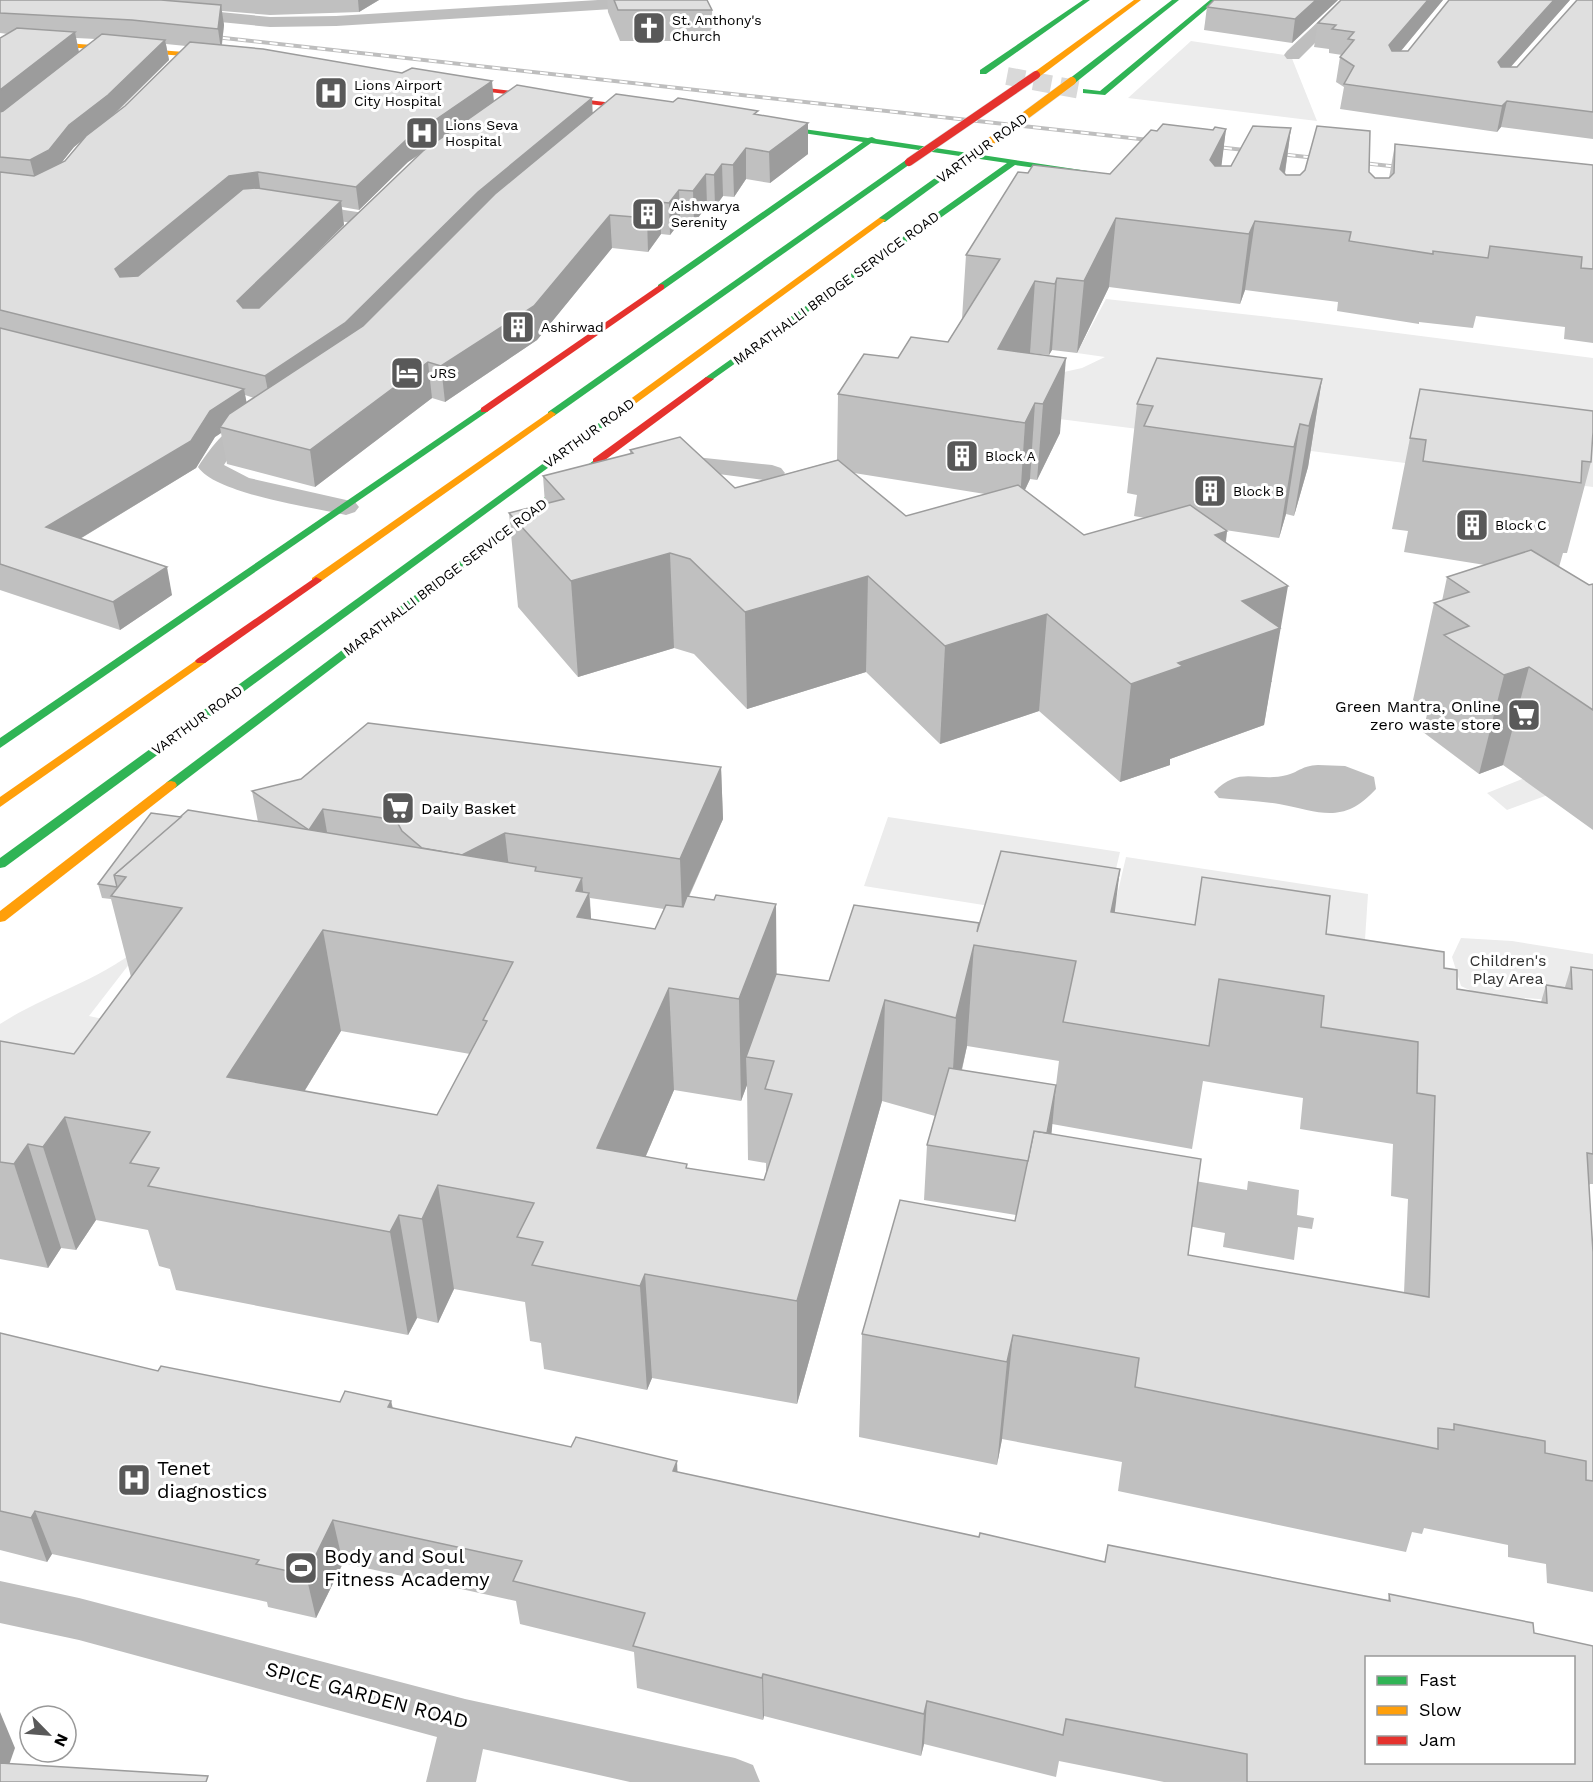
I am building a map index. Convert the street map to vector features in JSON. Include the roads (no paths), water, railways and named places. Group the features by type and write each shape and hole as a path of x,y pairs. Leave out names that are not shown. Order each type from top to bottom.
{"street":[{"path":"159,11 270,22 336,21 678,0"},
{"path":"1007,76 983,72 1087,0"},
{"name":"VARTHUR ROAD","path":"0,802 1036,75 1138,0"},
{"name":"VARTHUR ROAD","path":"0,864 680,366 952,170 1176,0"},
{"path":"1086,91 1102,93 1214,0"},
{"path":"1293,55 1350,0"},
{"path":"270,22 292,5"},
{"path":"0,40 102,46 243,59"},
{"path":"0,55 19,40"},
{"path":"84,61 102,46"},
{"path":"174,69 190,53"},
{"path":"430,82 659,111"},
{"path":"502,108 521,94"},
{"path":"604,123 624,106"},
{"path":"754,123 1120,178"},
{"path":"0,744 346,507 837,166 872,139"},
{"name":"MARATHALLI BRIDGE SERVICE ROAD","path":"0,918 264,712 766,337 1014,162"},
{"path":"273,205 364,219"},
{"path":"347,236 379,205"},
{"path":"262,409 225,444 210,468 241,483 346,507"},
{"path":"608,455 772,473"},
{"name":"SPICE GARDEN ROAD","path":"0,1602 79,1619 465,1722 735,1782"},
{"path":"451,1782 465,1722"}],"tunnel":[{"path":"1007,76 1086,91"}],"railway":[{"path":"206,36 1158,141"},
{"path":"1208,146 1325,159"},
{"path":"1354,162 1408,168"}],"place":[{"name":"St. Anthony's Church","path":"649,28"},
{"name":"Lions Airport City Hospital","path":"331,93"},
{"name":"Lions Seva Hospital","path":"422,133"},
{"name":"Aishwarya Serenity","path":"648,214"},
{"name":"Ashirwad","path":"518,327"},
{"name":"JRS","path":"407,373"},
{"name":"Block A","path":"962,456"},
{"name":"Block B","path":"1210,491"},
{"name":"Block C","path":"1472,525"},
{"name":"Green Mantra, Online zero waste store","path":"1524,715"},
{"name":"Daily Basket","path":"398,808"},
{"name":"Tenet diagnostics","path":"134,1480"},
{"name":"Body and Soul Fitness Academy","path":"301,1568"}],"park label":[{"name":"Children's Play Area","path":"1508,969"}]}
